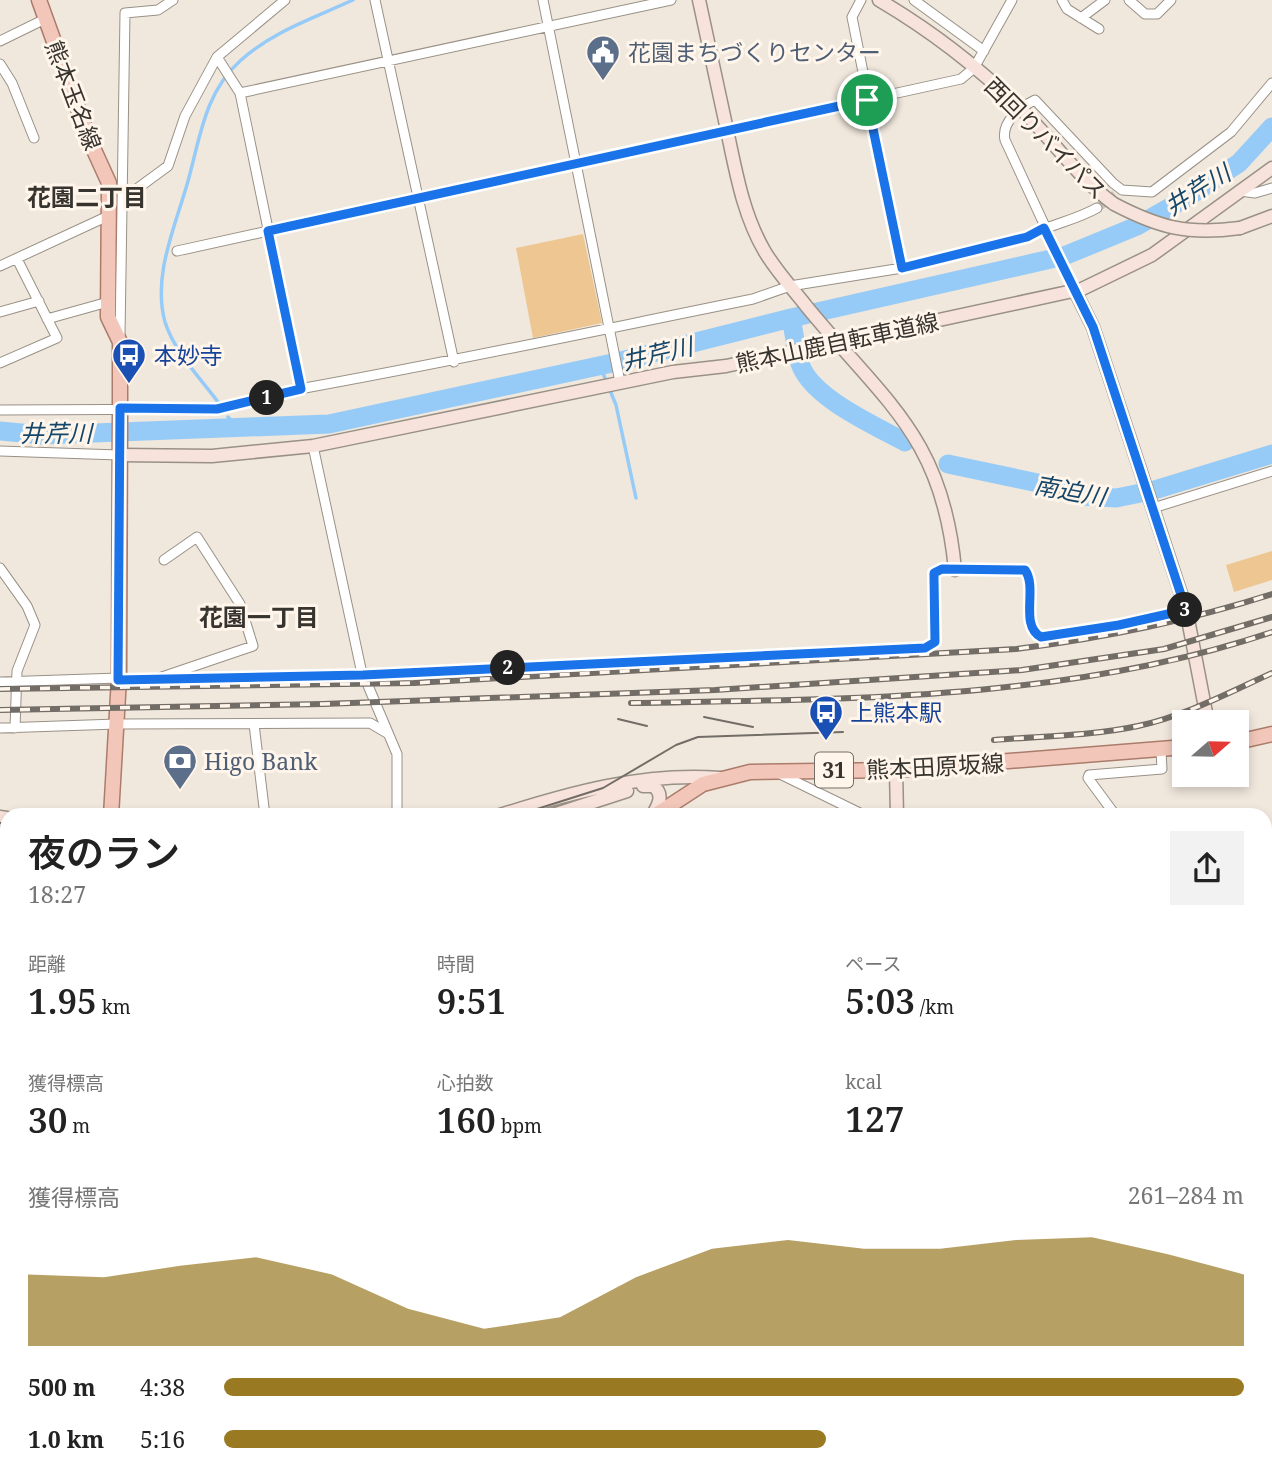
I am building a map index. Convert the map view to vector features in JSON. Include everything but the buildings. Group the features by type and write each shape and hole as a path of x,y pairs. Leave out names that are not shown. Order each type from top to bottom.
{"main road":[{"name":"熊本玉名線","path":"39,0 89,139 106,173 108,317 120,342 119,679 112,808"},
{"path":"1250,739 1272,734"},
{"name":"熊本田原坂線","path":"665,808 689,791 720,778 772,770 896,770 1172,749"}],"street":[{"path":"120,342 125,13 158,10 173,0"},
{"path":"123,199 168,166 185,116 217,57 285,0"},
{"path":"375,0 454,362"},
{"path":"542,0 618,383"},
{"path":"240,93 671,0"},
{"path":"699,0 739,189 751,221 765,252 834,339 895,407 929,461 946,511 955,570"},
{"path":"861,0 852,17 902,268"},
{"name":"西回りバイパス","path":"879,0 909,18 974,68 1022,109 1092,188 1117,196 1140,218 1183,231 1240,228 1272,216"},
{"path":"914,0 984,51"},
{"path":"177,251 961,79 974,68 1012,0"},
{"path":"1062,0 1067,9 1099,29"},
{"path":"1081,18 1105,0"},
{"path":"1129,0 1145,14 1157,14 1171,0"},
{"path":"0,41 45,19"},
{"path":"217,57 240,93 301,389"},
{"path":"0,64 15,88 34,138"},
{"path":"1117,196 1152,191 1163,185 1231,132 1272,83"},
{"path":"1022,109 1005,126 1005,140 1045,231 1093,327 1186,610 1205,710"},
{"name":"熊本山鹿自転車道線","path":"120,451 212,456 313,446 601,386 726,366 1072,286 1152,255 1272,168"},
{"path":"1239,191 1255,193 1272,188"},
{"path":"0,410 217,409 301,389 454,362 753,299 792,288 902,268 1027,237 1076,220 1097,208"},
{"path":"0,266 108,216"},
{"path":"0,363 57,338 17,258"},
{"path":"0,312 39,301"},
{"path":"47,319 108,302"},
{"path":"313,446 363,675 397,754 397,808"},
{"path":"0,451 120,451"},
{"path":"1152,504 1272,471"},
{"path":"156,679 253,646 240,604 197,537 164,560"},
{"path":"0,568 27,606 35,625 16,682 15,728"},
{"path":"0,682 363,675 925,648 935,642 934,573 942,569 1025,570 1030,577 1031,625 1041,637 1119,625 1186,610"},
{"path":"0,728 117,724 370,723 387,733"},
{"path":"254,724 264,808"},
{"path":"1110,808 1088,778 1089,775 1162,769 1161,750"},
{"path":"772,770 850,808"},
{"path":"896,770 897,808"},
{"path":"575,808 670,776"},
{"path":"522,808 571,792 670,776 720,778"},
{"path":"643,786 653,786 659,792 660,801 657,808"}],"shaded area":[{"path":"583,234 602,323 533,338 516,248"},
{"path":"1272,551 1272,580 1234,592 1226,565"}],"waterway":[{"path":"218,402 188,364 169,333 161,286 167,250 205,116 219,87 240,61 266,41 353,0"},
{"name":"井芹川","path":"0,431 42,435 329,424 617,362 791,318 1064,256 1137,226 1186,198 1239,163 1272,127"},
{"name":"南迫川","path":"791,318 796,345"},
{"name":"南迫川","path":"799,360 815,386 828,397 905,442"},
{"path":"600,366 616,405 636,498"},
{"path":"228,417 237,427"},
{"name":"南迫川","path":"948,464 1052,486 1081,496 1116,498 1151,491 1272,454"}],"tunnel":[{"path":"1097,208 1117,193"}],"tram line":[{"path":"704,717 753,727"},
{"path":"618,719 647,726"},
{"path":"540,808 603,788 676,745 698,737 843,732"}],"railway":[{"path":"0,689 414,683 1016,649 1145,628 1272,594"},
{"path":"0,710 323,704 715,690 1022,670 1164,649 1272,617"},
{"path":"631,703 874,697 1036,684 1116,672 1194,655 1272,632"},
{"path":"994,740 1084,734 1155,722 1223,696 1272,673"}],"place":[{"name":"花園まちづくりセンター","path":"603,82"},
{"name":"本妙寺","path":"129,385"},
{"name":"上熊本駅","path":"826,742"},
{"name":"Higo Bank","path":"180,791"}],"district":[{"name":"花園二丁目","path":"87,196"},
{"name":"花園一丁目","path":"259,616"}],"route":[{"path":"867,100 902,268 1027,237 1044,228 1093,327 1186,610 1119,625 1041,637 1033,631 1031,625 1028,572 1021,568 942,569 934,573 935,642 925,648 363,675 118,680 120,408 217,409 301,389 268,231 867,100"}]}
